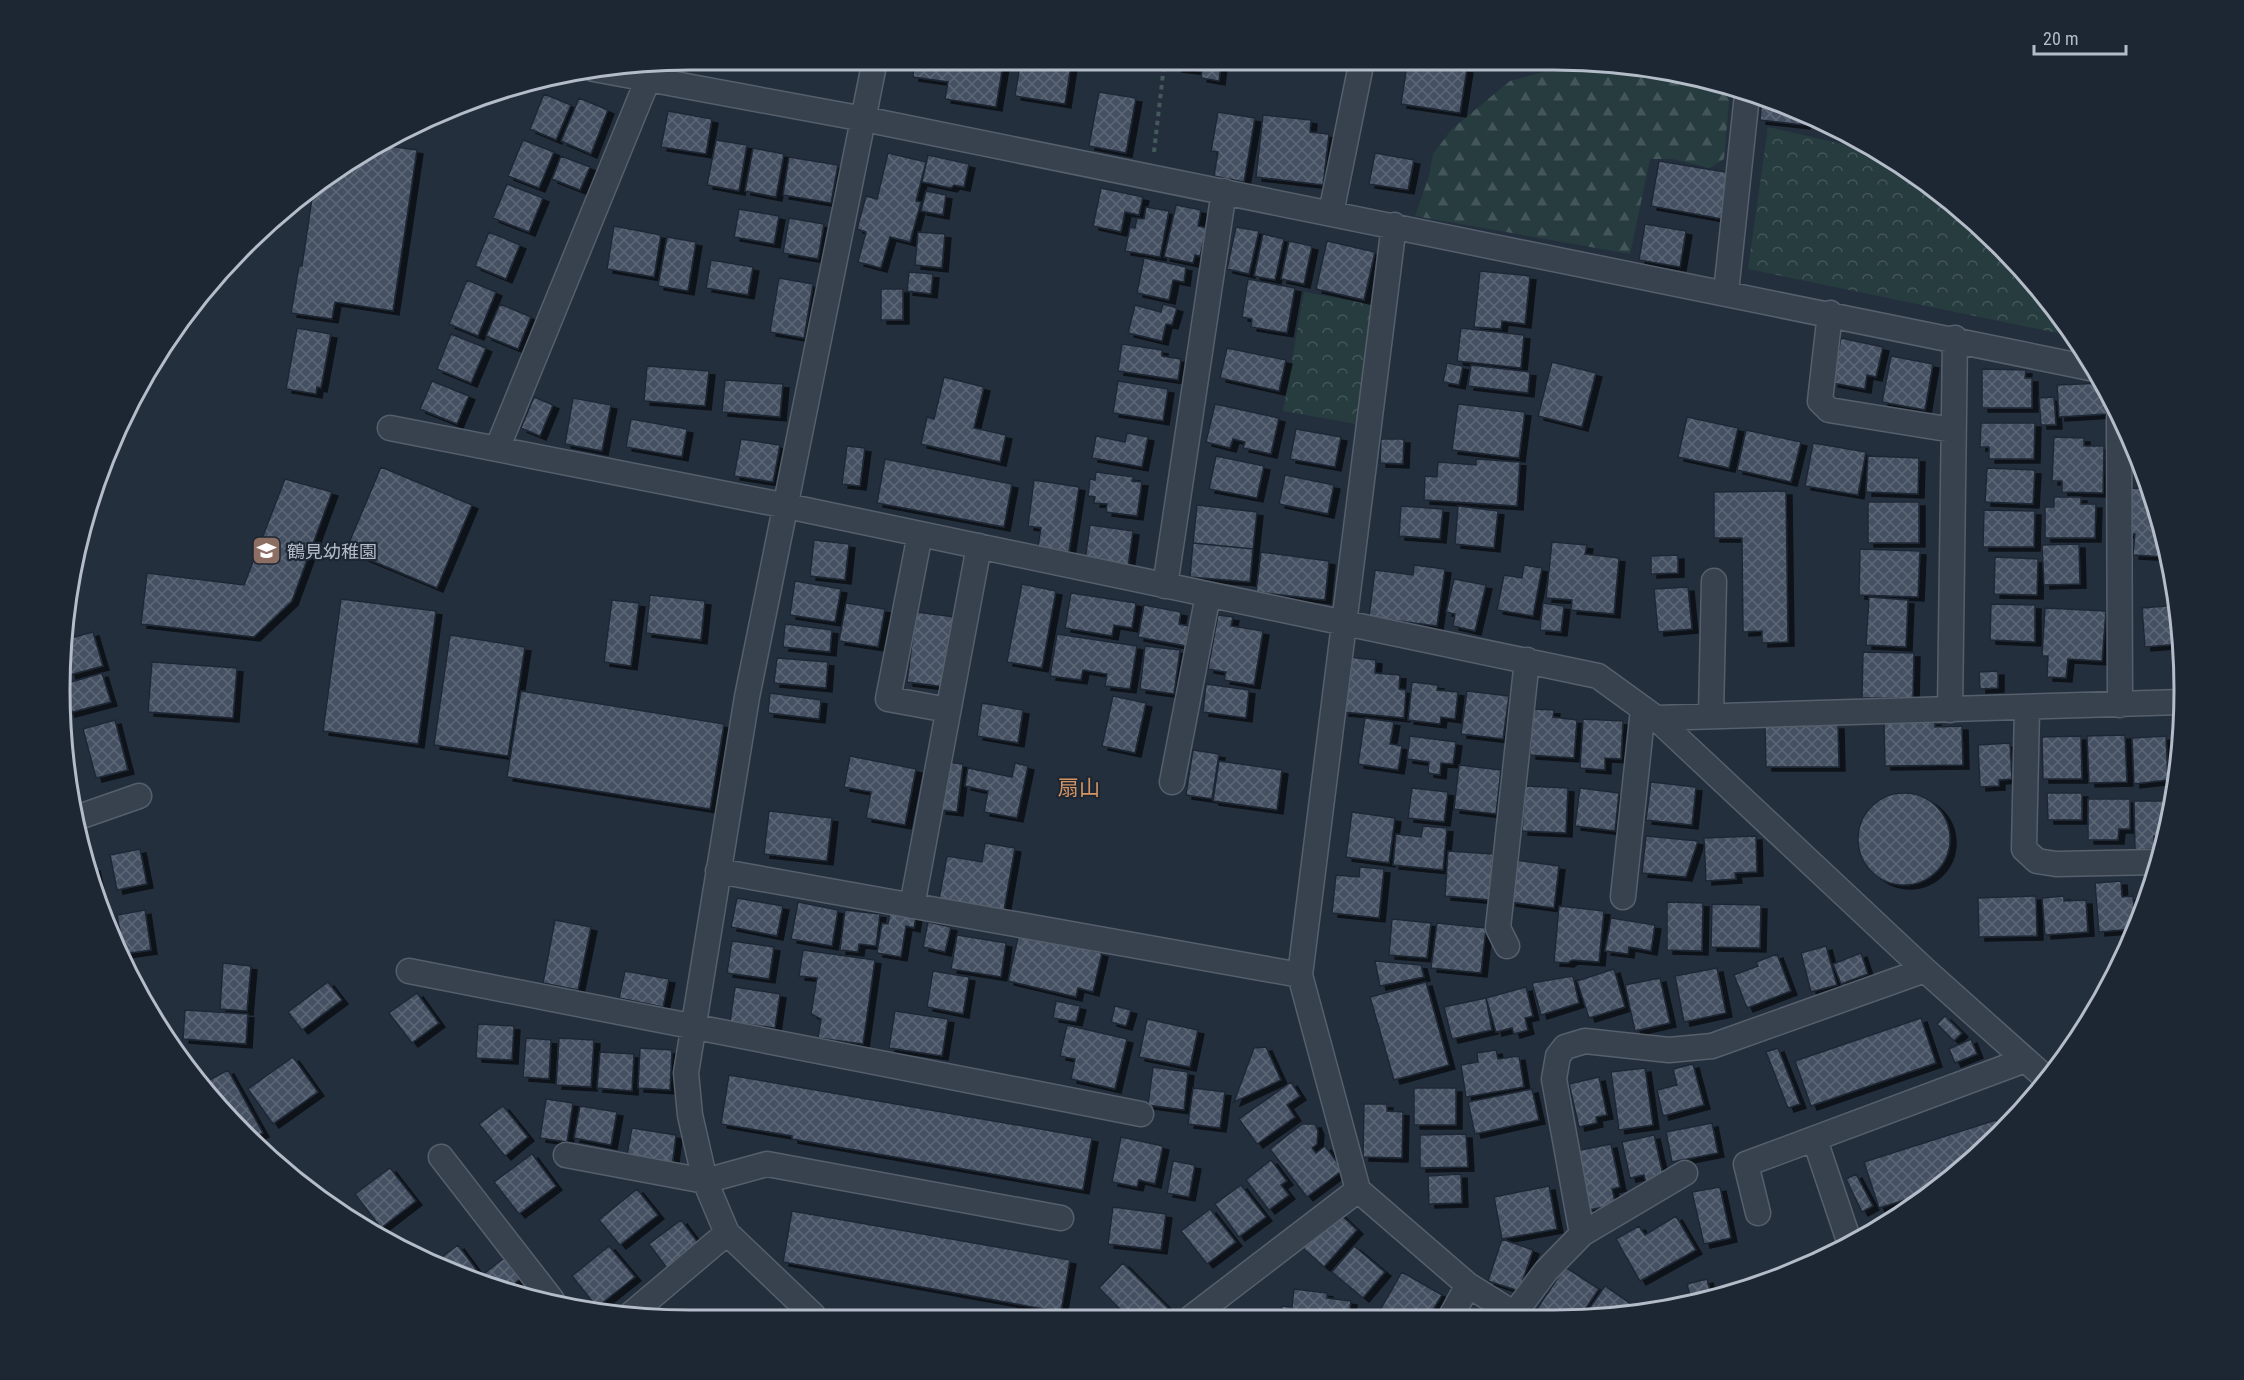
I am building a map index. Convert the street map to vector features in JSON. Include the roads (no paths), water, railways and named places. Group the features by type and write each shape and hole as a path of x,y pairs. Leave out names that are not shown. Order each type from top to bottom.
{"street":[{"path":"807,1310 727,1233 705,1181 690,1115 686,1073 747,697 873,70"},
{"path":"1331,213 1360,70"},
{"path":"624,75 864,119 1955,338 2082,366"},
{"path":"497,449 648,79"},
{"path":"1726,292 1746,101"},
{"path":"1165,586 1224,191"},
{"path":"1394,225 1342,623 1300,975 1358,1190 1468,1285 1508,1310"},
{"path":"1830,313 1820,387 1820,401 1829,410 1953,430"},
{"path":"1950,710 1955,338"},
{"path":"390,428 787,506 1598,676 1649,714 1925,970 2040,1073"},
{"path":"2119,437 2120,705"},
{"path":"920,534 888,699 948,710"},
{"path":"912,906 979,546"},
{"path":"1712,714 1714,581"},
{"path":"1172,782 1208,595"},
{"path":"1507,946 1498,928 1527,660"},
{"path":"1649,714 2027,709 2173,702"},
{"path":"2027,709 2024,849 2037,861 2056,864 2149,862"},
{"path":"1623,897 1649,714"},
{"path":"83,816 139,796"},
{"path":"718,871 1300,975"},
{"path":"1582,1234 1554,1078 1558,1056 1566,1047 1585,1041 1669,1050 1712,1046 1925,970"},
{"path":"409,971 1141,1114"},
{"path":"1758,1213 1746,1164 2025,1060"},
{"path":"1815,1140 1847,1236"},
{"path":"566,1155 705,1181 767,1164 1061,1218"},
{"path":"441,1157 546,1292"},
{"path":"1521,1310 1546,1271 1582,1234 1685,1173"},
{"path":"1201,1310 1358,1190"},
{"path":"639,1307 727,1233"},
{"path":"1454,1310 1468,1285"}],"place":[{"name":"鶴見幼稚園","path":"266,551"}],"district":[{"name":"扇山","path":"1079,788"}]}
